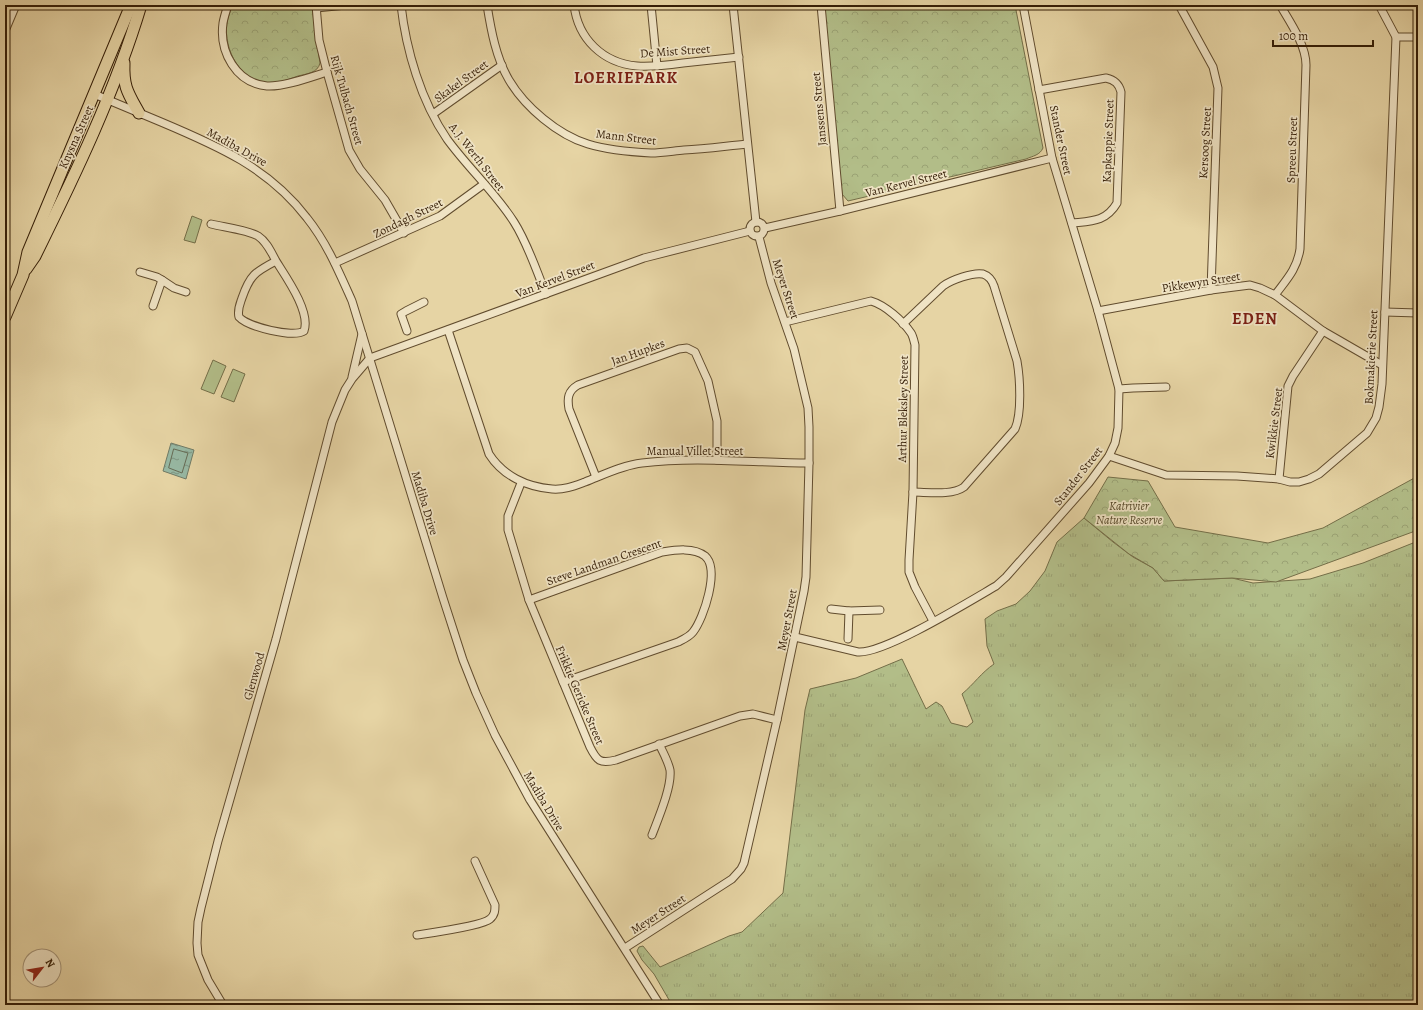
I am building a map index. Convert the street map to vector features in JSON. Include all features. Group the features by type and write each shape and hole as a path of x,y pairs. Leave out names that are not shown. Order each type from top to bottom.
{"highway":[{"name":"Knysna Street","path":"5,317 22,275 28,252 131,5"},
{"name":"Knysna Street","path":"22,275 35,256 58,209 107,100 141,5"},
{"path":"125,52 124,83 126,90 139,113"}],"street":[{"path":"5,31 16,5"},
{"path":"228,5 223,24 225,52 238,72 246,79 254,83 268,86 279,85 327,72"},
{"path":"316,6 346,5"},
{"name":"A.J. Werth Street","path":"401,5 409,53 433,114 447,139 513,220 546,294"},
{"name":"Mann Street","path":"487,5 496,47 502,64 515,88 534,111 556,128 586,143 609,149 650,153 747,144"},
{"name":"De Mist Street","path":"574,5 577,21 584,37 608,59 637,66 657,66 739,58"},
{"path":"651,5 657,66"},
{"path":"733,5 756,222"},
{"name":"Janssens Street","path":"821,5 840,211"},
{"name":"Stander Street","path":"795,637 865,652 894,641 933,621 1002,581 1089,483 1109,456 1115,443 1118,428 1119,389 1098,311 1052,158 1023,5"},
{"name":"Kersoog Street","path":"1180,5 1213,67 1218,88 1211,290"},
{"name":"Spreeu Street","path":"1275,295 1295,267 1300,248 1306,65 1306,58 1303,49 1280,5"},
{"path":"1379,5 1396,37 1418,37"},
{"name":"Rijk Tulbach Street","path":"316,6 320,40 327,72 349,150 360,169 385,200 404,233"},
{"name":"Bokmakierie Street","path":"1109,456 1166,475 1210,475 1279,479 1290,482 1300,482 1309,479 1323,470 1367,433 1376,418 1379,408 1385,312 1396,37"},
{"name":"Skakel Street","path":"433,114 502,64"},
{"name":"Kapkappie Street","path":"1040,90 1106,78 1114,81 1121,92 1117,203 1112,211 1103,218 1072,223"},
{"name":"Madiba Drive","path":"94,94 198,138 234,155 267,177 290,197 324,243 335,263 352,301 446,608 463,660 476,693 495,735 530,800 578,878 625,948 660,1005"},
{"name":"Van Kervel Street","path":"764,228 840,211 1052,158"},
{"name":"Zondagh Street","path":"335,263 440,216 484,184"},
{"path":"756,222 762,224 764,228 764,233 759,237 753,235 750,231 751,226 756,222"},
{"path":"210,224 254,234 263,240 289,280 298,298 306,321 304,331 301,333 282,333 246,323 239,317 238,310 247,283 258,270 276,261"},
{"name":"Van Kervel Street","path":"370,358 644,258 750,231"},
{"name":"Meyer Street","path":"625,948 732,879 741,869 745,860 795,637 806,577 809,463 808,408 794,349 768,274 759,237"},
{"path":"140,272 162,280 174,288 186,292"},
{"path":"903,324 950,281 978,274 984,275 989,278 994,286 1019,373 1018,420 1015,429 964,487 953,492 913,492"},
{"path":"153,306 162,280"},
{"name":"Pikkewyn Street","path":"1098,311 1211,290 1250,285 1275,295 1323,331 1382,365"},
{"name":"Arthur Bleksley Street","path":"785,322 871,301 879,303 911,333 915,345 913,492 908,560 909,572 915,588 933,621"},
{"path":"407,331 401,314 424,302"},
{"path":"1385,312 1418,313"},
{"name":"Manual Villet Street","path":"448,330 489,454 494,463 521,483 552,490 560,489 571,487 596,477 640,463 677,460 809,463"},
{"name":"Kwikkie Street","path":"1279,479 1288,386 1323,331"},
{"path":"352,379 362,333"},
{"name":"Jan Hupkes","path":"596,477 569,409 568,396 578,385 679,349 690,349 697,354 708,381 716,421 717,460"},
{"name":"Glenwood","path":"223,1005 208,980 198,954 198,922 201,908 218,841 276,639 336,410 352,379 370,358"},
{"path":"1119,389 1166,387"},
{"name":"Frikkie Gericke Street","path":"521,483 511,506 507,523 508,530 529,600 590,747 598,760 607,762 747,715 757,715 777,720"},
{"name":"Steve Landman Crescent","path":"529,600 662,552 682,550 698,552 708,560 710,578 704,612 697,626 689,636 678,642 563,682"},
{"path":"831,609 849,611 880,610"},
{"path":"848,639 849,611"},
{"path":"652,835 662,809 670,779 668,764 660,744"},
{"path":"417,935 486,921 493,916 495,904 475,861"}],"green space":[{"path":"233,5 312,5 320,63 317,69 284,81 271,83 260,82 243,71 231,54 228,44 227,23"},
{"path":"823,5 1015,5 1043,148 1042,150 1036,155 1026,159 848,201 842,194"},
{"path":"192,216 202,220 195,243 184,240"},
{"path":"213,360 226,366 214,394 201,389"},
{"path":"233,369 245,374 234,402 221,397"},
{"name":"Katrivier Nature Reserve","path":"1418,476 1418,530 1276,582 1232,578 1164,581 1153,568 1129,554 1084,518 1108,477 1148,481 1175,527 1268,543 1323,528"},
{"path":"1084,518 1133,557 1153,568 1164,581 1232,578 1253,583 1310,579 1363,563 1418,541 1418,1005 672,1005 654,974 642,960 637,951 639,947 643,946 660,967 729,936 742,932 783,893 805,710 810,689 856,678 902,659 926,709 936,702 942,706 951,723 967,727 973,722 962,694 994,664 987,646 985,619 997,611 1016,604 1030,591 1045,571 1057,542"}],"water":[{"path":"171,443 194,450 186,479 163,471"}],"district":[{"name":"LOERIEPARK","path":"626,77"},
{"name":"EDEN","path":"1255,318"}]}
